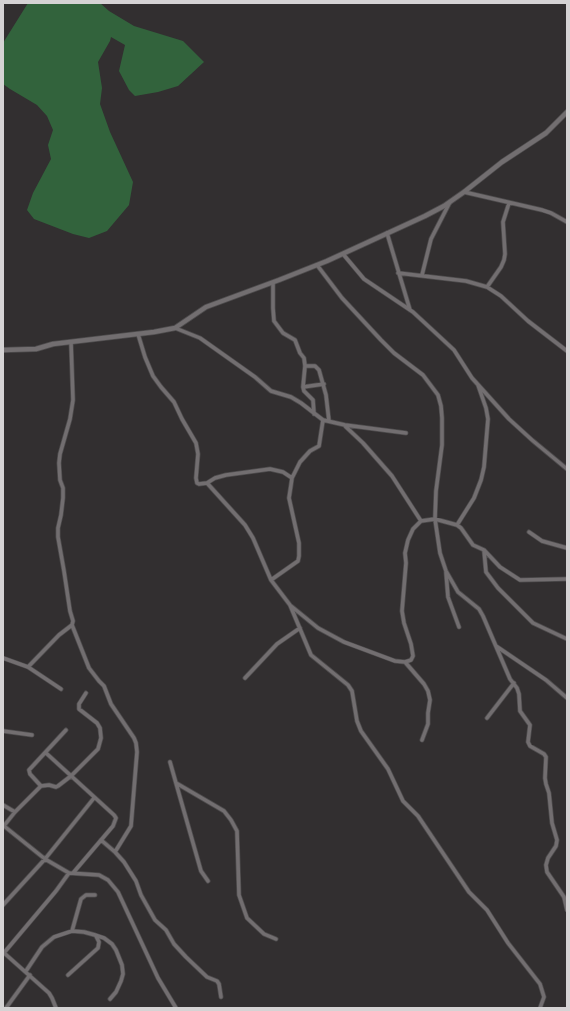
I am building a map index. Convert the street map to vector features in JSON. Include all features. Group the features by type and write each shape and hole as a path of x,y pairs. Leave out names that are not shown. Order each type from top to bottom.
{"street":[{"path":"3,350 36,348 53,344 175,328 206,307 317,265 426,216 450,202 502,162 546,133 567,112"},
{"path":"464,192 546,212 567,222"},
{"path":"422,275 431,239 450,202"},
{"path":"487,287 504,260 503,222 508,203"},
{"path":"387,233 410,310"},
{"path":"343,254 364,279 410,310 454,350 472,378 510,419 532,440 567,469"},
{"path":"317,265 342,298 381,340 403,360 423,375 438,395 442,412 442,445 436,491 435,519 440,553 446,571 458,592 479,609 483,616 510,679 519,694 520,711 530,725 528,742 530,746 544,754 546,757 545,778 550,793 552,823 557,840 556,846 548,858 546,865 547,872 564,897 567,910"},
{"path":"398,273 466,281 487,287 501,296 528,321 567,352"},
{"path":"272,283 274,321 284,333 295,340 305,361 302,387 313,400 314,414"},
{"path":"175,328 200,338 255,377 271,391 296,400 323,420 345,425 406,433"},
{"path":"138,334 153,376 174,402 196,443 198,454 196,473 197,483 207,482 226,475 270,469 283,472 292,478"},
{"path":"71,342 73,400 70,419 60,454 60,480 63,488 63,498 57,532 73,621 72,625 89,668 104,686 111,704 136,743 131,826 115,852"},
{"path":"305,366 318,367 324,384 329,421"},
{"path":"302,387 324,384"},
{"path":"457,525 474,498 484,467 488,420 486,408 477,384"},
{"path":"271,580 297,564 299,556 299,542 289,498 292,478 300,462 305,456 319,446 323,420"},
{"path":"345,425 392,476 421,521"},
{"path":"207,482 245,525 253,538 271,580 290,605 318,628 344,642 395,661 405,662 411,660 413,656 402,611 406,563 405,553 408,540 413,529 421,521 435,519 457,525 461,528 473,545 484,550 500,567 520,580 567,579"},
{"path":"528,532 542,541 567,548"},
{"path":"484,550 486,572 498,588 533,623 567,639"},
{"path":"446,571 448,597 459,628"},
{"path":"290,605 311,654 348,685 354,699 357,721 361,731 388,769 403,802 418,816 469,892 487,910 508,943 540,984 544,997 540,1008"},
{"path":"28,667 59,635 72,625"},
{"path":"245,678 277,644 300,628"},
{"path":"495,645 546,680 567,698"},
{"path":"3,658 28,667 61,689"},
{"path":"405,662 424,684 428,691 430,700 428,724 422,740"},
{"path":"487,718 514,684"},
{"path":"86,693 79,704 79,710 97,723 100,728 100,745 98,749 71,776 58,786 41,786 15,812 3,827 45,859 71,873 99,875 108,880 118,892 158,978 176,1008"},
{"path":"41,786 29,772 66,730"},
{"path":"3,731 32,735"},
{"path":"46,753 116,818 113,826 3,953 26,971 49,993 56,1008"},
{"path":"170,762 201,871 208,881"},
{"path":"176,783 224,811 230,820 237,831 239,895 247,918 264,934 276,939"},
{"path":"3,905 45,859 94,798"},
{"path":"3,804 15,812"},
{"path":"101,840 124,862 136,881 141,895 155,920 166,930 182,953 207,977 217,981 219,984 221,997"},
{"path":"72,931 81,899 86,895 95,895"},
{"path":"26,971 42,947 54,937 72,931 95,935 104,938 112,944 122,965 123,974 121,981 116,992 110,999"},
{"path":"68,975 98,948 99,942 95,935"},
{"path":"6,1008 30,975"}],"shaded area":[{"path":"28,3 100,3 109,11 134,26 183,41 204,62 178,86 158,92 135,96 129,90 119,71 125,45 111,37 98,62 102,88 100,104 110,132 133,182 129,205 107,231 89,238 73,234 34,219 27,210 33,193 51,159 48,145 53,130 47,116 37,105 3,84 3,43"}]}
